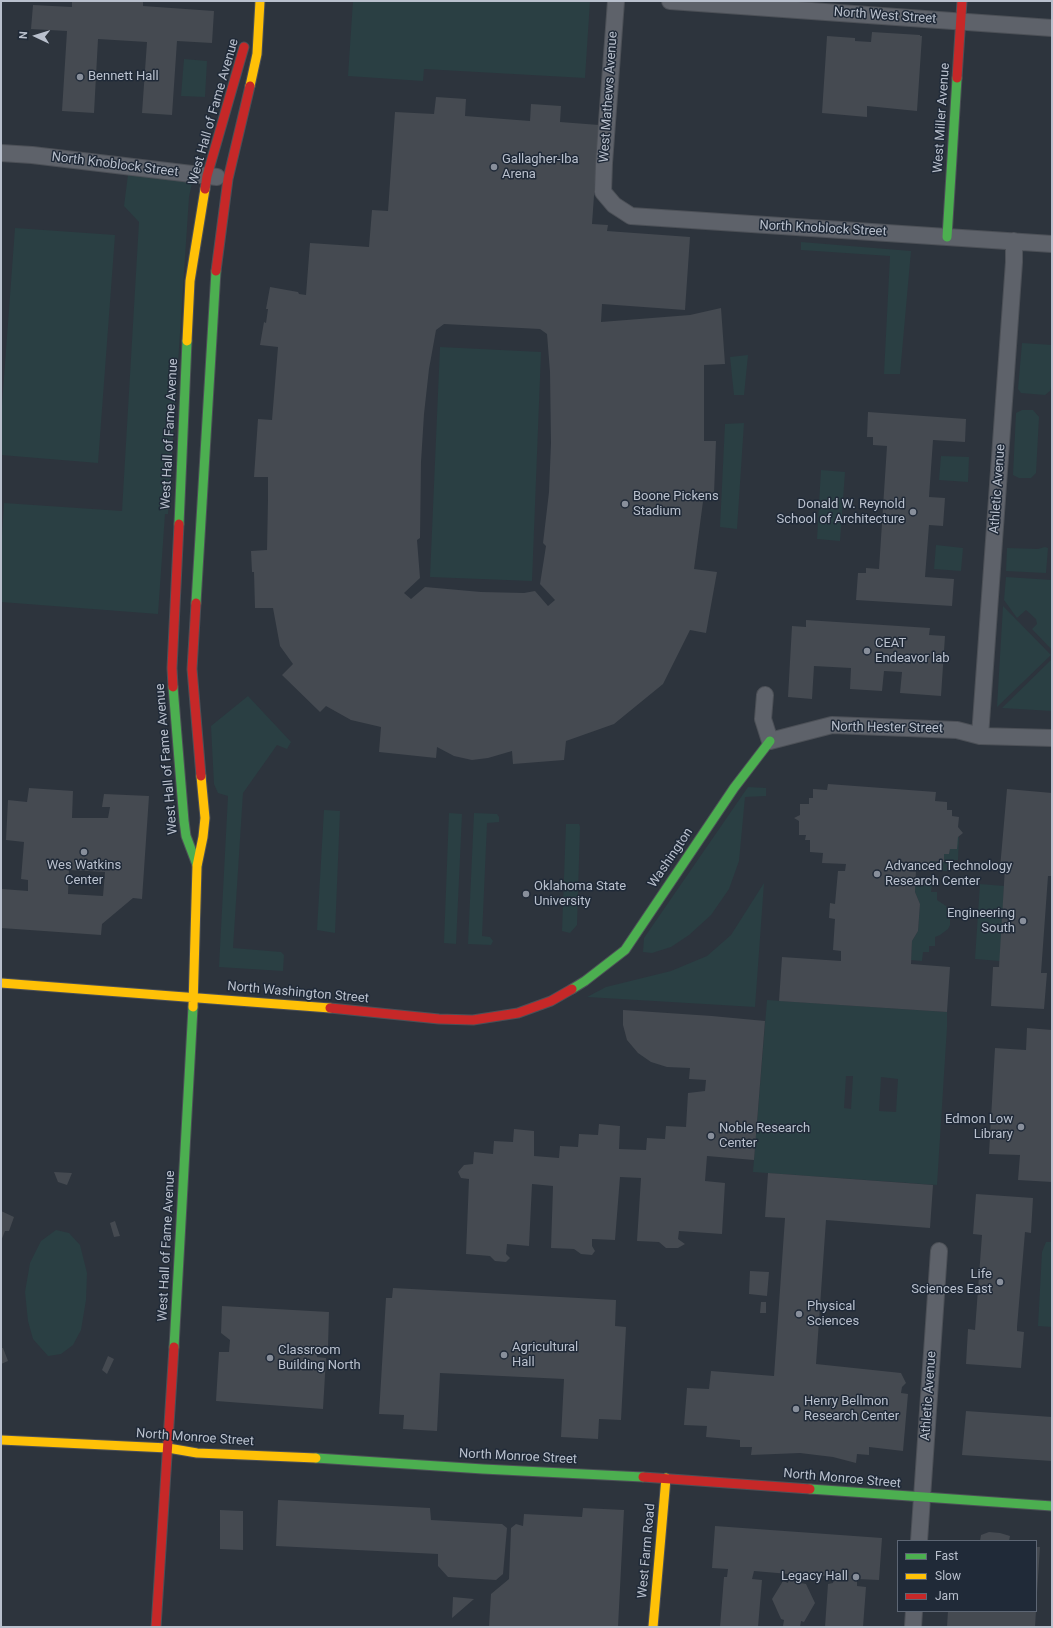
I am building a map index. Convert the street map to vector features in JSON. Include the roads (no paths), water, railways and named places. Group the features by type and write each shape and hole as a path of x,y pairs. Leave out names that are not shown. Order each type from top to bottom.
{"main road":[{"name":"West Hall of Fame Avenue","path":"156,1627 194,998 197,866 205,818 192,669 214,284 228,179 257,54 260,1"},
{"name":"West Miller Avenue","path":"947,237 962,1"},
{"name":"West Hall of Fame Avenue","path":"197,866 186,836 184,821 172,668 190,280 208,176 242,52 259,11"},
{"name":"Washington","path":"585,981 625,950 734,788 770,741"},
{"name":"North Washington Street","path":"1,983 291,1004 439,1019 473,1020 518,1013 551,1001 585,981"},
{"name":"North Monroe Street","path":"1,1440 168,1448 196,1453 297,1457 483,1469 666,1478 922,1498 1052,1506"},
{"name":"West Farm Road","path":"653,1627 666,1478"}],"street":[{"name":"West Mathews Avenue","path":"603,192 616,1"},
{"name":"North West Street","path":"670,1 1052,28"},
{"name":"North Knoblock Street","path":"1,153 39,156 228,179"},
{"name":"North Knoblock Street","path":"603,192 614,205 631,216 1052,244"},
{"name":"Athletic Avenue","path":"980,736 1014,262 1014,241"},
{"path":"765,694 763,720 770,741"},
{"name":"North Hester Street","path":"770,741 832,725 957,730 980,736 1052,738"},
{"name":"Athletic Avenue","path":"919,1540 938,1251"},
{"path":"913,1627 914,1612"}],"place":[{"name":"Bennett Hall","path":"80,77"},
{"name":"Gallagher-Iba Arena","path":"494,167"},
{"name":"Boone Pickens Stadium","path":"625,504"},
{"name":"Donald W. Reynold School of Architecture","path":"913,512"},
{"name":"CEAT Endeavor lab","path":"867,651"},
{"name":"Wes Watkins Center","path":"84,852"},
{"name":"Advanced Technology Research Center","path":"877,874"},
{"name":"Oklahoma State University","path":"526,894"},
{"name":"Engineering South","path":"1023,921"},
{"name":"Edmon Low Library","path":"1021,1127"},
{"name":"Noble Research Center","path":"711,1136"},
{"name":"Life Sciences East","path":"1000,1282"},
{"name":"Physical Sciences","path":"799,1314"},
{"name":"Agricultural Hall","path":"504,1355"},
{"name":"Classroom Building North","path":"270,1358"},
{"name":"Henry Bellmon Research Center","path":"796,1409"},
{"name":"Legacy Hall","path":"856,1577"}]}
